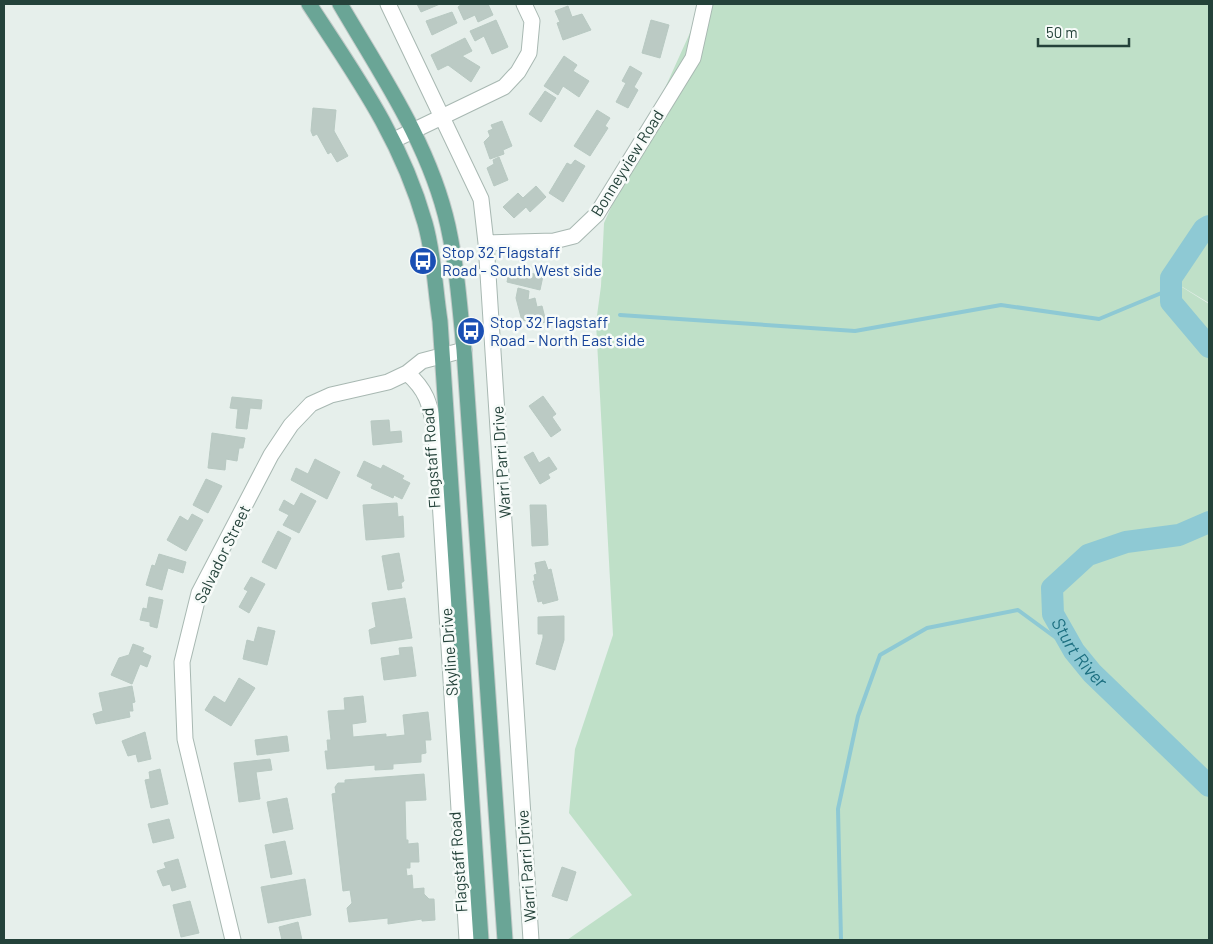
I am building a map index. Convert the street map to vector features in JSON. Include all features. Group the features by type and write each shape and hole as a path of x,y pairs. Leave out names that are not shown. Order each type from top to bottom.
{"main road":[{"name":"Flagstaff Road","path":"309,4 376,107 394,140 426,225 440,321 481,940"},
{"path":"340,4 413,132 424,156 447,224 457,280 464,350 505,940"}],"street":[{"name":"Warri Parri Drive","path":"388,4 444,117 481,199 486,243 531,940"},
{"path":"394,140 504,87 518,72 529,53 532,21 524,4"},
{"name":"Bonneyview Road","path":"486,243 554,241 574,236 597,214 692,58 704,4"},
{"name":"Salvador Street","path":"233,940 185,739 182,662 199,594 271,455 291,424 311,404 331,395 367,389 388,382 407,373 422,361 464,350"},
{"name":"Skyline Drive","path":"407,373 429,400 436,435 467,940"}],"green space":[{"path":"703,4 1209,4 1209,303 1166,277 1209,304 1209,940 567,940 632,895 569,813 575,749 613,635 596,323 601,286 604,223"}],"building":[{"path":"417,4 440,4 421,12"},
{"path":"462,4 488,4 493,15 478,22 475,15 464,20 458,7"},
{"path":"568,6 572,17 582,14 591,30 563,40 557,23 560,22 555,11"},
{"path":"452,12 457,23 432,35 426,21"},
{"path":"496,20 508,47 492,54 484,36 475,41 470,31"},
{"path":"651,20 669,25 660,58 642,53"},
{"path":"465,38 472,51 462,56 480,67 471,82 448,65 438,70 431,55"},
{"path":"564,56 577,65 573,71 589,81 579,97 563,86 558,95 544,86"},
{"path":"630,66 642,73 634,87 638,90 628,108 616,102 626,83 622,81"},
{"path":"545,91 556,98 541,122 529,114"},
{"path":"313,108 336,110 334,131 348,156 337,162 331,152 328,154 317,134 313,136 311,131"},
{"path":"597,110 610,118 605,126 608,128 590,156 574,146"},
{"path":"502,121 512,146 503,150 504,154 490,159 484,142 490,136 488,131 493,129 491,125"},
{"path":"499,157 508,180 494,186 487,168 494,164 493,160"},
{"path":"575,160 585,166 563,202 549,193 567,163 571,165"},
{"path":"536,186 546,197 530,212 526,207 514,218 503,207 518,193 523,198"},
{"path":"522,271 543,276 540,290 507,282 509,272 521,275"},
{"path":"518,288 529,291 528,300 535,298 537,307 542,306 546,322 535,324 534,318 522,321 516,298"},
{"path":"543,396 556,414 552,417 561,430 551,437 529,406"},
{"path":"232,397 262,400 261,409 250,408 247,429 236,428 238,409 230,408"},
{"path":"389,420 390,432 401,431 402,442 373,445 371,421"},
{"path":"212,433 245,438 243,448 239,448 237,461 226,459 225,470 208,468"},
{"path":"533,452 539,463 549,457 557,469 548,474 550,478 540,484 524,457"},
{"path":"315,459 340,472 327,499 291,480 296,468 308,474"},
{"path":"364,461 381,469 383,465 404,476 402,479 410,483 402,499 394,495 393,498 371,488 373,484 357,476"},
{"path":"206,479 222,486 208,513 193,505"},
{"path":"301,493 316,501 299,533 283,525 289,515 279,510 284,500 294,506"},
{"path":"397,503 398,517 403,516 404,537 366,540 363,505"},
{"path":"530,505 546,505 548,545 532,546"},
{"path":"192,514 203,520 186,551 167,540 180,516 188,521"},
{"path":"278,531 291,538 276,569 262,562"},
{"path":"399,553 404,581 401,583 402,588 388,590 382,556"},
{"path":"159,554 186,562 183,573 168,568 162,590 146,585 152,565 155,566"},
{"path":"545,561 548,570 551,569 558,600 543,604 542,601 538,602 533,581 535,581 534,575 537,574 535,563"},
{"path":"251,577 265,584 249,613 239,607 248,591 244,589"},
{"path":"149,597 163,600 157,628 150,626 150,622 140,620 143,608 147,609"},
{"path":"405,598 412,638 371,644 369,630 376,627 372,603"},
{"path":"564,616 564,640 555,670 536,664 543,638 543,634 538,634 538,617"},
{"path":"258,627 275,631 267,665 243,659 247,640 254,642"},
{"path":"133,644 144,648 142,652 151,656 147,667 140,664 132,684 111,675 119,658 129,655"},
{"path":"412,647 416,676 384,680 381,658 400,655 399,648"},
{"path":"239,678 255,688 231,726 205,710 214,696 225,703"},
{"path":"132,686 135,702 132,703 133,711 129,711 130,717 96,724 93,714 103,711 99,693"},
{"path":"363,696 366,722 352,724 353,737 386,734 386,737 405,735 403,715 428,712 431,740 425,740 426,753 421,754 421,762 393,764 393,769 375,770 375,765 327,769 325,751 328,751 327,740 331,740 328,711 345,710 344,698"},
{"path":"145,732 151,759 138,762 136,754 128,756 122,741"},
{"path":"287,736 289,751 257,755 255,740"},
{"path":"270,759 272,770 256,772 260,799 239,802 234,763"},
{"path":"160,769 168,804 151,808 145,780 150,779 149,772"},
{"path":"424,774 426,800 405,801 406,840 408,840 408,844 418,843 419,862 410,862 410,868 406,868 407,876 412,875 413,889 424,888 424,894 429,899 434,899 435,920 422,921 422,919 388,924 388,918 349,922 347,908 352,903 350,890 343,891 332,794 336,793 335,787 338,783 345,783 345,780"},
{"path":"287,798 293,829 273,833 267,802"},
{"path":"169,819 174,838 153,843 148,824"},
{"path":"285,841 292,874 271,878 265,845"},
{"path":"178,859 186,887 172,891 170,884 163,886 157,871 166,868 164,863"},
{"path":"562,867 576,872 567,901 552,896"},
{"path":"305,879 311,915 268,923 261,887"},
{"path":"190,901 199,933 181,937 173,905"},
{"path":"298,922 302,940 282,940 279,927"}],"waterway":[{"name":"Sturt River","path":"1209,226 1204,229 1171,278 1171,302 1209,347"},
{"path":"620,315 855,331 1001,305 1099,319 1171,289"},
{"name":"Sturt River","path":"1209,522 1179,535 1126,542 1088,555 1052,588 1053,614 1074,651 1092,673 1209,786"},
{"path":"841,940 838,809 858,716 880,655 927,628 1018,610 1074,651"}],"place":[{"name":"Stop 32 Flagstaff Road - South West side","path":"423,261"},
{"name":"Stop 32 Flagstaff Road - North East side","path":"471,331"}]}
